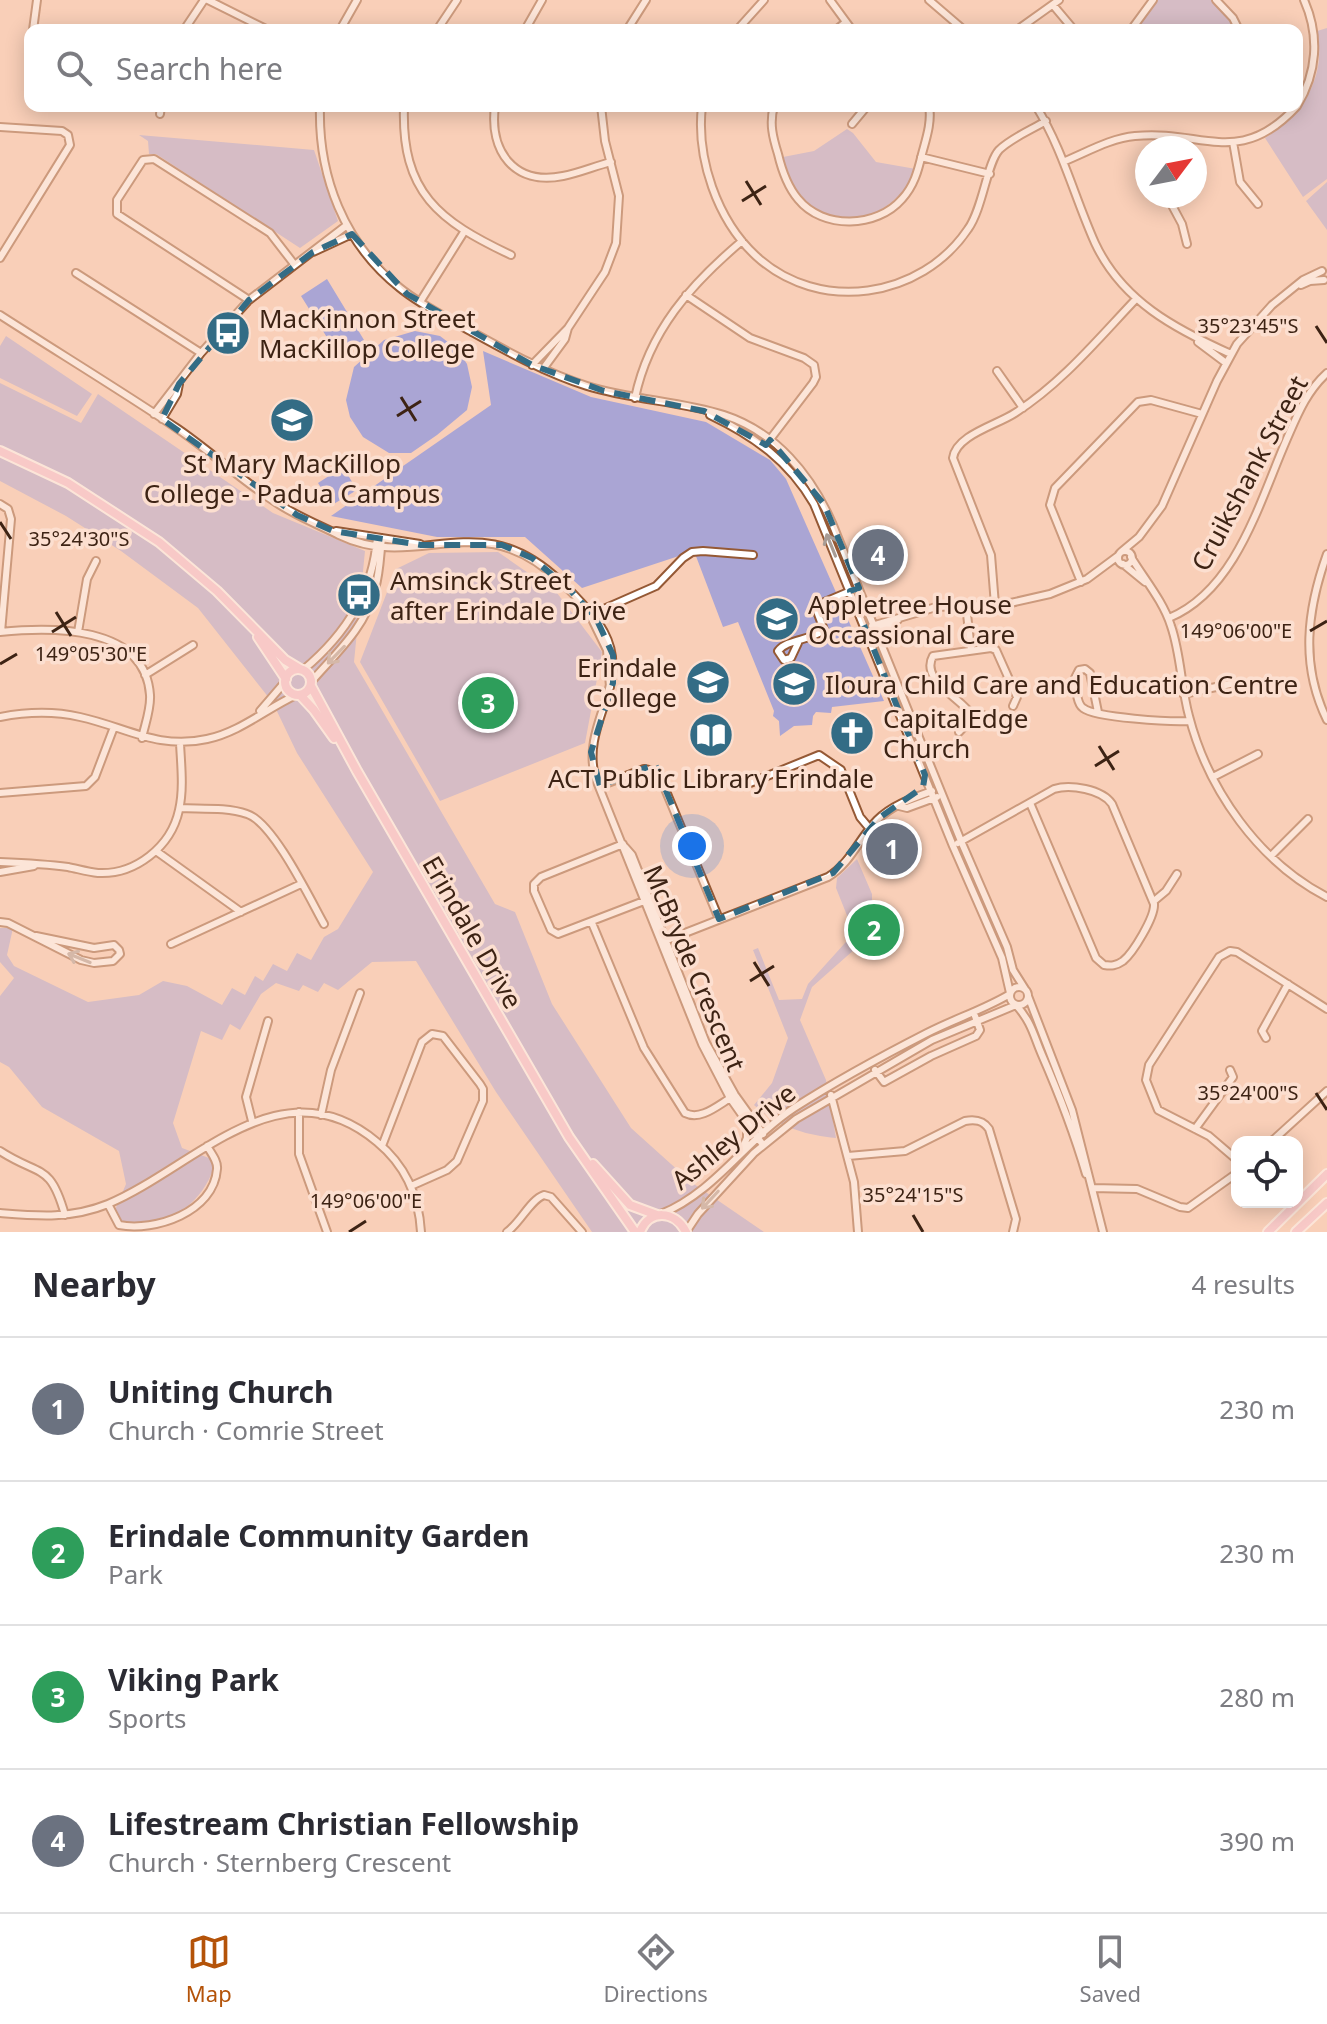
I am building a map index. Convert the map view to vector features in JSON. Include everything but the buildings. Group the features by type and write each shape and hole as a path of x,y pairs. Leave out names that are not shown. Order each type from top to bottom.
{"main road":[{"name":"Erindale Drive","path":"0,451 68,483 133,523 200,576 285,660 309,675 357,771 554,1112 637,1232"},
{"name":"Erindale Drive","path":"248,623 290,692 314,710 357,771"},
{"path":"286,681 290,672 302,670"},
{"path":"298,695 307,692 311,684"},
{"name":"Erindale Drive","path":"554,1112 622,1199 639,1210 674,1217 686,1232"},
{"path":"1268,1232 1327,1174"},
{"path":"1296,1232 1327,1203"},
{"path":"637,1232 645,1221 659,1214"}],"street":[{"path":"34,24 37,0"},
{"path":"188,24 206,0 256,24"},
{"path":"343,24 356,0"},
{"path":"441,24 457,0"},
{"path":"528,24 542,0"},
{"path":"630,24 644,0"},
{"path":"742,24 764,0"},
{"path":"830,0 846,22 844,24"},
{"path":"929,0 957,24"},
{"path":"1135,24 1153,0"},
{"path":"1216,0 1236,24"},
{"path":"1303,94 1310,81 1315,51 1304,0"},
{"path":"1025,24 1056,2 1070,24"},
{"path":"320,112 321,147 326,170 347,225 377,267 420,302 518,358 561,377 635,398 738,421 786,453 824,504 1065,1092 1102,1232"},
{"path":"404,112 407,153 420,187 442,215 464,232 511,255"},
{"path":"495,112 496,141 503,156 520,171 550,178 611,162"},
{"path":"532,365 568,328 605,272 616,243 619,196 601,112"},
{"path":"701,112 700,129 704,154 722,209 742,241 775,271 805,285 846,292 884,288 920,274 944,257 958,243 978,211 994,158 1002,147 1046,121"},
{"path":"773,112 771,131 787,182 802,204 831,219 866,221 892,208 911,187 930,112"},
{"path":"852,124 862,112"},
{"path":"1040,112 1065,161 1106,262 1136,299 1226,363"},
{"path":"1207,140 1233,142 1260,134 1290,112"},
{"path":"0,127 7,125 62,131 68,135 70,145 0,258"},
{"path":"1065,161 1127,137 1135,137"},
{"path":"1233,142 1240,182 1258,204"},
{"path":"921,157 990,174"},
{"path":"249,300 117,214 117,200 143,160 154,159 270,233 294,264"},
{"path":"1173,208 1187,244"},
{"path":"325,245 347,225"},
{"path":"420,302 464,232"},
{"path":"154,414 201,353 249,300 294,264 325,245 352,234"},
{"path":"635,398 645,360 686,295 705,272 742,241"},
{"path":"1103,569 1129,563 1139,537 1170,490 1231,354 1252,325 1272,305 1297,286 1324,270 1326,281 1309,280"},
{"path":"76,273 201,353"},
{"path":"686,295 750,338 804,358 814,365 816,377 813,383 767,443"},
{"path":"995,605 991,555 953,458 954,452 965,439 1023,408 1064,374 1136,299"},
{"name":"McBryde Crescent","path":"0,315 162,419 278,504 362,542 421,545"},
{"path":"543,369 565,339 568,328"},
{"path":"1189,336 1231,354"},
{"path":"555,352 555,367 561,377"},
{"path":"997,371 1023,408"},
{"name":"Cruikshank Street","path":"1169,618 1196,605 1230,561 1248,529 1300,408 1327,373"},
{"path":"162,419 177,394 179,384"},
{"path":"1081,582 1050,505 1055,488 1138,402 1151,400 1202,414"},
{"path":"767,443 814,504 953,846 1002,958 1011,1002 1031,1022 1077,1136"},
{"path":"0,504 8,509 11,516 1,632 50,629 78,632 99,636 119,646 145,675 150,703 142,738"},
{"name":"McBryde Crescent","path":"333,531 397,547 477,541 518,551 553,574 596,618 613,655 614,675 593,738 592,765 706,1048 732,1096 766,1142"},
{"path":"868,637 875,629 911,612 936,607 995,605 1039,597 1081,582 1103,569 1139,537"},
{"path":"311,684 358,627 376,589 380,566 379,541"},
{"path":"302,670 326,650 349,621 371,573 379,541"},
{"path":"362,542 369,550 371,573"},
{"path":"380,566 387,552 397,547"},
{"path":"1119,554 1127,551 1169,618 1190,721 1213,777 1233,811 1271,856 1302,883 1327,897"},
{"path":"590,615 656,586 692,552 753,555"},
{"path":"1119,554 1123,564 1148,584"},
{"path":"1327,554 1311,611 1308,644 1314,686 1327,720"},
{"path":"78,632 87,579 96,561"},
{"path":"798,643 824,630 815,606 859,588"},
{"path":"966,605 971,650"},
{"path":"865,628 875,629"},
{"path":"145,675 193,645"},
{"path":"973,717 968,707 937,682 930,662 938,654 996,650 1017,697 1013,706"},
{"path":"1098,712 1090,673 1085,669 1079,670 1075,678 1079,704 1085,709 1098,712 1155,722 1190,721"},
{"path":"249,722 276,696 286,681"},
{"path":"1183,694 1235,683"},
{"path":"0,717 28,713 80,717 142,738 180,743 225,734 298,695"},
{"path":"1017,697 1026,695"},
{"path":"959,732 973,717 983,715"},
{"path":"0,793 86,786 95,777 114,727"},
{"path":"0,862 95,872 114,872 134,866 156,851 171,831 180,808 180,743"},
{"path":"1213,777 1258,754"},
{"path":"750,783 819,755 841,770 860,817 870,829"},
{"path":"600,786 644,769 658,772 719,919"},
{"path":"663,942 833,873 848,860 879,818 912,798 923,787 925,775"},
{"path":"953,846 1030,803 1061,787 1099,793 1109,799 1154,901 1154,915 1126,958 1118,964 1109,968 1096,958 1030,803"},
{"path":"899,806 907,808 941,792"},
{"path":"912,798 933,795"},
{"path":"180,808 236,811 257,818 272,833 324,924"},
{"path":"1271,856 1308,819"},
{"path":"623,844 541,877 534,884 534,891 554,933 562,934 646,900"},
{"path":"156,851 241,912"},
{"path":"0,872 42,865"},
{"path":"1154,901 1166,891 1177,874"},
{"path":"171,944 301,884"},
{"path":"0,922 90,962 113,961 120,954 114,945 94,948 36,936"},
{"path":"592,923 644,1048 685,1113 701,1115 732,1096"},
{"path":"1231,1154 1218,1142 1156,1108 1146,1080 1149,1065 1223,954 1237,952 1327,1009"},
{"path":"1260,1034 1288,984"},
{"path":"1010,994 1016,987 1026,993"},
{"path":"321,1115 331,1070 360,993"},
{"path":"1016,1005 1024,1004 1026,993"},
{"name":"Ashley Drive","path":"686,1232 698,1214 766,1142 798,1117 1010,994"},
{"name":"Ashley Drive","path":"659,1214 680,1207 705,1189 760,1135 790,1111 829,1088 930,1031 1016,1005"},
{"name":"Ashley Drive","path":"875,1071 884,1082 976,1036 980,1030 975,1016"},
{"path":"252,1121 246,1097 268,1021"},
{"path":"382,1146 422,1042 432,1034 443,1036 480,1084 483,1101 457,1161 447,1170 411,1186"},
{"path":"871,1064 875,1071"},
{"path":"1195,1129 1235,1075"},
{"path":"829,1088 857,1200 858,1232"},
{"path":"1278,1136 1327,1091"},
{"path":"739,1156 747,1138 748,1118 763,1124 790,1111"},
{"path":"299,1112 299,1154 327,1232"},
{"path":"3,1212 35,1217 65,1215 108,1204 252,1121 299,1112 351,1124 382,1146 411,1186 420,1214 421,1232"},
{"path":"848,1156 899,1153 965,1121 984,1122 989,1129 1016,1219 1013,1232"},
{"path":"108,1204 119,1225 135,1229 160,1226 183,1216 199,1203 213,1182 218,1166 207,1146"},
{"path":"0,1152 39,1170 53,1181 65,1215"},
{"path":"717,1177 729,1181"},
{"path":"1092,1188 1137,1189 1188,1208 1231,1178"},
{"path":"507,1232 523,1217 533,1201 544,1195 551,1197 582,1232"}],"highlighted area":[{"path":"352,234 407,294 532,365 604,391 704,411 766,445 770,440 824,504 859,588 850,591 925,775 923,787 879,818 833,873 719,919 655,764 600,786 591,752 613,683 613,655 596,618 568,588 532,558 502,545 421,545 333,531 297,515 162,419 179,384 249,300 313,252"}],"shaded area":[{"path":"1158,0 1212,0 1227,13 1233,24 1140,24"},
{"path":"1327,28 1327,179 1303,197 1265,138 1296,112 1303,112 1303,103 1315,79 1318,64 1317,31"},
{"path":"847,129 876,162 916,169 906,187 892,202 859,218 824,214 808,203 792,183 783,157 814,151"},
{"path":"139,135 314,150 338,221 300,248 156,154 149,154 148,141"},
{"path":"1327,182 1327,230 1306,201"},
{"path":"327,279 364,340 338,355 301,296"},
{"path":"415,331 440,336 457,349 467,364 472,387 467,410 437,435 411,453 389,453 363,437 350,417 346,400 354,367 384,340"},
{"path":"6,336 92,394 77,416 0,378 0,346"},
{"path":"483,351 591,397 706,422 770,460 786,479 884,701 832,707 831,713 816,712 812,725 794,726 780,736 779,721 773,716 774,711 738,622 723,627 694,551 582,588 525,537 437,537 331,516 491,405"},
{"path":"0,383 81,423 98,394 273,513 365,551 354,662 495,904 515,912 552,1004 631,1128 691,1182 764,1232 592,1232 496,1092 416,961 372,962 338,990 324,983 318,992 303,985 299,991 276,983 261,994 240,1030 230,1024 222,1040 201,1031 173,1123 182,1148 209,1158 214,1167 200,1194 178,1212 151,1222 121,1222 115,1210 126,1184 119,1151 42,1107 9,1067 0,1062 0,996 14,978 0,962 0,928 13,928 7,955 14,966 88,1002 139,995 163,981 187,986 222,1005 232,988 245,995 255,976 263,981 273,964 287,971 297,953 311,960 324,937 338,929 373,872 297,753 273,703 198,608 121,551 66,516 0,481"},
{"path":"343,467 357,490 332,505 318,483"},
{"path":"498,552 557,593 602,652 585,743 440,801 360,662 396,569 429,553"},
{"path":"857,859 872,894 872,920 875,911 885,941 861,937 860,948 812,987 800,1020 826,1080 836,1138 792,1129 754,1105 772,1083 788,1038 753,950 758,948 779,1000 802,999 808,984 854,933 836,888 837,878"}],"place":[{"name":"MacKinnon Street MacKillop College","path":"228,333"},
{"name":"St Mary MacKillop College - Padua Campus","path":"292,420"},
{"name":"Lifestream Christian Fellowship","path":"878,555"},
{"name":"Amsinck Street after Erindale Drive","path":"359,595"},
{"name":"Appletree House Occassional Care","path":"777,619"},
{"name":"Erindale College","path":"708,682"},
{"name":"Iloura Child Care and Education Centre","path":"794,684"},
{"name":"Viking Park","path":"488,703"},
{"name":"CapitalEdge Church","path":"852,733"},
{"name":"ACT Public Library Erindale","path":"711,735"},
{"name":"Uniting Church","path":"892,849"},
{"name":"Erindale Community Garden","path":"874,930"}]}
